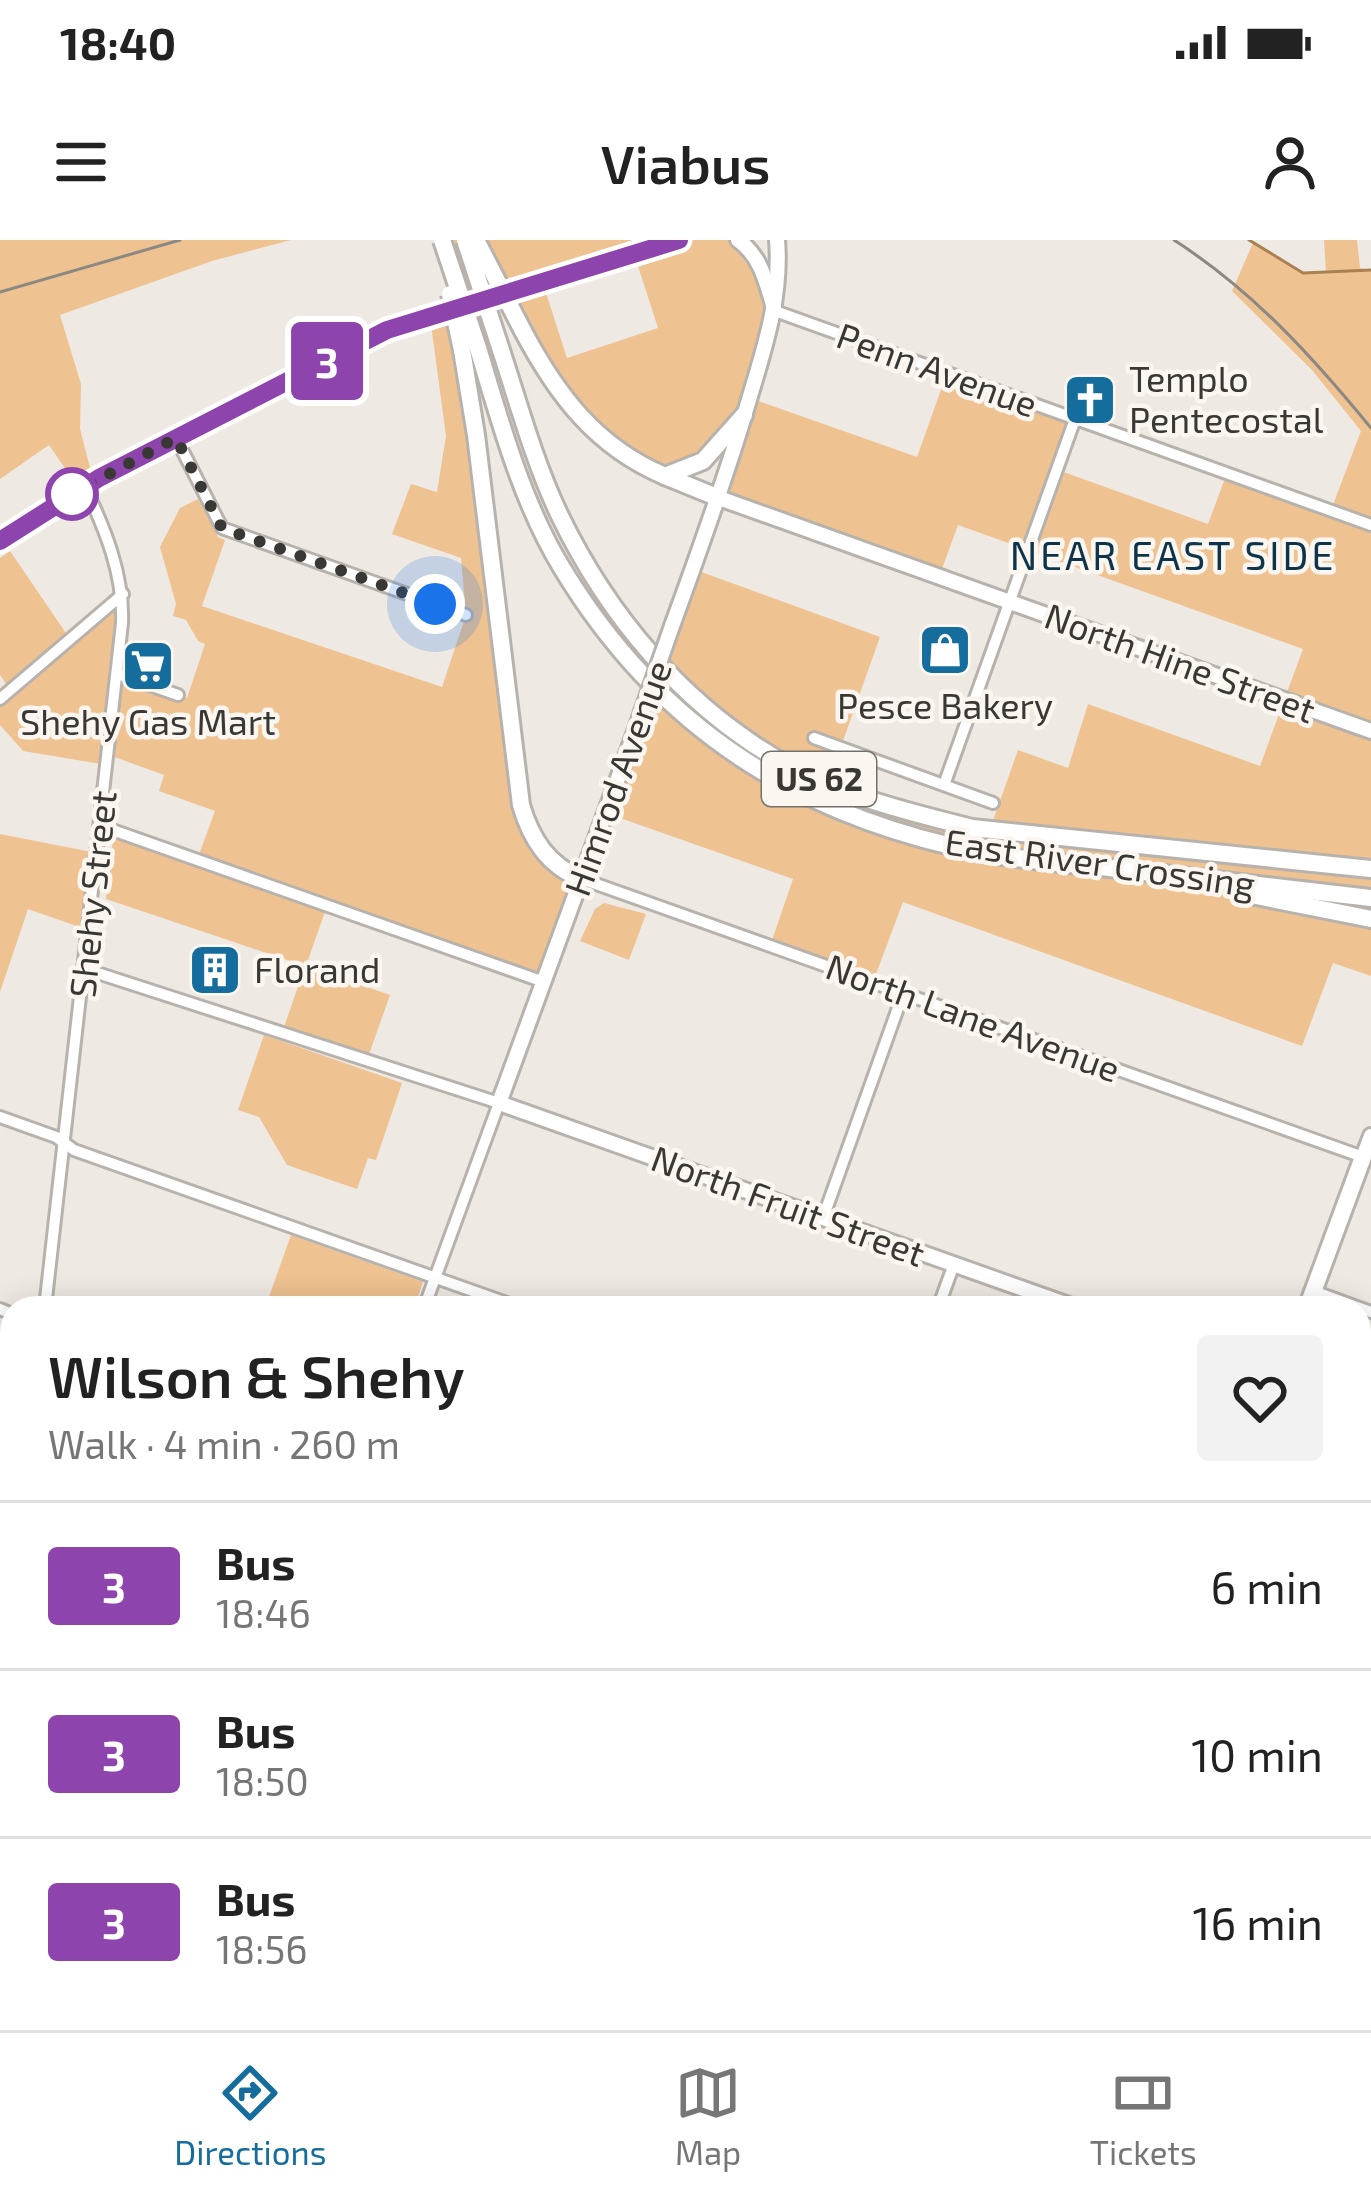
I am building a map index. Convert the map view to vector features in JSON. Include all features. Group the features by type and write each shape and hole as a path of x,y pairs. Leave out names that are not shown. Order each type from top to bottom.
{"highway":[{"path":"440,240 470,349 521,806 541,849 582,879"},
{"name":"East River Crossing","path":"465,240 558,512 620,618 670,676 726,725 780,761 908,812 972,828 1371,868"},
{"path":"476,240 549,380 579,418 618,452 719,498"},
{"name":"East River Crossing","path":"470,349 560,566 633,667 679,714 775,780 868,823 988,854 1371,898"},
{"path":"665,476 704,461 744,416"},
{"path":"1117,868 1371,919"},
{"path":"1312,1296 1368,1159"}],"main road":[{"path":"0,541 85,487 387,330 680,240"},
{"path":"738,240 760,266 775,311"},
{"name":"Himrod Avenue","path":"499,1103 719,498 775,311 777,240"},
{"name":"North Hine Street","path":"719,498 1371,731"},
{"name":"North Fruit Street","path":"499,1103 1043,1296"},
{"path":"1368,1159 1371,1136"}],"street":[{"name":"Penn Avenue","path":"775,311 1371,525"},
{"path":"944,785 1076,419"},
{"path":"176,438 222,528 466,615"},
{"name":"Shehy Street","path":"46,1296 118,674 123,594 85,487"},
{"path":"0,699 123,594"},
{"path":"118,674 178,695"},
{"path":"814,738 993,802"},
{"path":"100,826 544,982"},
{"name":"North Lane Avenue","path":"582,879 1368,1159"},
{"path":"85,969 499,1103"},
{"path":"823,1218 903,994"},
{"name":"Himrod Avenue","path":"428,1296 499,1103"},
{"path":"0,1118 77,1152 488,1296"},
{"path":"942,1296 954,1264"}],"shaded area":[{"path":"0,240 291,240 212,261 60,315 81,384 80,429 90,468 71,477 49,445 0,479"},
{"path":"439,240 738,240 747,245 775,311 750,398 917,457 947,373 1075,419 1058,470 1208,524 1227,473 1331,510 1361,431 1312,370 1232,291 1253,243 1303,273 1326,273 1324,240 1357,240 1360,268 1371,270 1371,976 1333,963 1302,1046 903,902 873,982 770,946 793,879 606,813 693,569 880,637 828,783 990,829 1018,750 1068,768 1088,704 1260,766 1303,649 958,525 939,577 719,498 743,419 709,456 665,476 599,436 504,294 464,306 527,824 582,879 544,982 327,906 306,966 390,995 367,1060 282,1033 305,966 106,899 114,831 197,860 215,811 159,791 164,775 109,755 107,765 23,751 0,725 0,699 10,690 0,675 0,558 10,551 70,639 123,594 118,674 187,698 205,644 198,641 186,620 173,616 176,604 160,547 180,508 198,499 218,537 225,540 202,606 442,687 466,615 461,558 392,534 411,484 437,492 446,436 430,317 454,311","holes":["638,266 658,328 567,358 546,293"]},
{"path":"0,834 97,853 88,930 28,909 0,992"},
{"path":"604,903 646,914 629,960 580,941 595,909"},
{"path":"264,1035 402,1083 376,1160 368,1158 357,1189 287,1165 259,1117 238,1110"},
{"path":"291,1235 423,1282 418,1296 269,1296"}],"waterway":[{"path":"1249,240 1303,273 1371,270"}],"railway":[{"path":"0,292 180,240"},
{"path":"1174,240 1280,326 1371,428"}],"bus line":[{"name":"3","path":"0,541 99,478 387,330 679,240"}],"place":[{"name":"Templo Pentecostal","path":"1090,400"},
{"name":"Pesce Bakery","path":"945,650"},
{"name":"Shehy Gas Mart","path":"148,666"},
{"name":"Florand","path":"215,970"}],"district":[{"name":"NEAR EAST SIDE","path":"1173,556"}],"route":[{"path":"72,494 176,438 222,528 435,604"}]}
